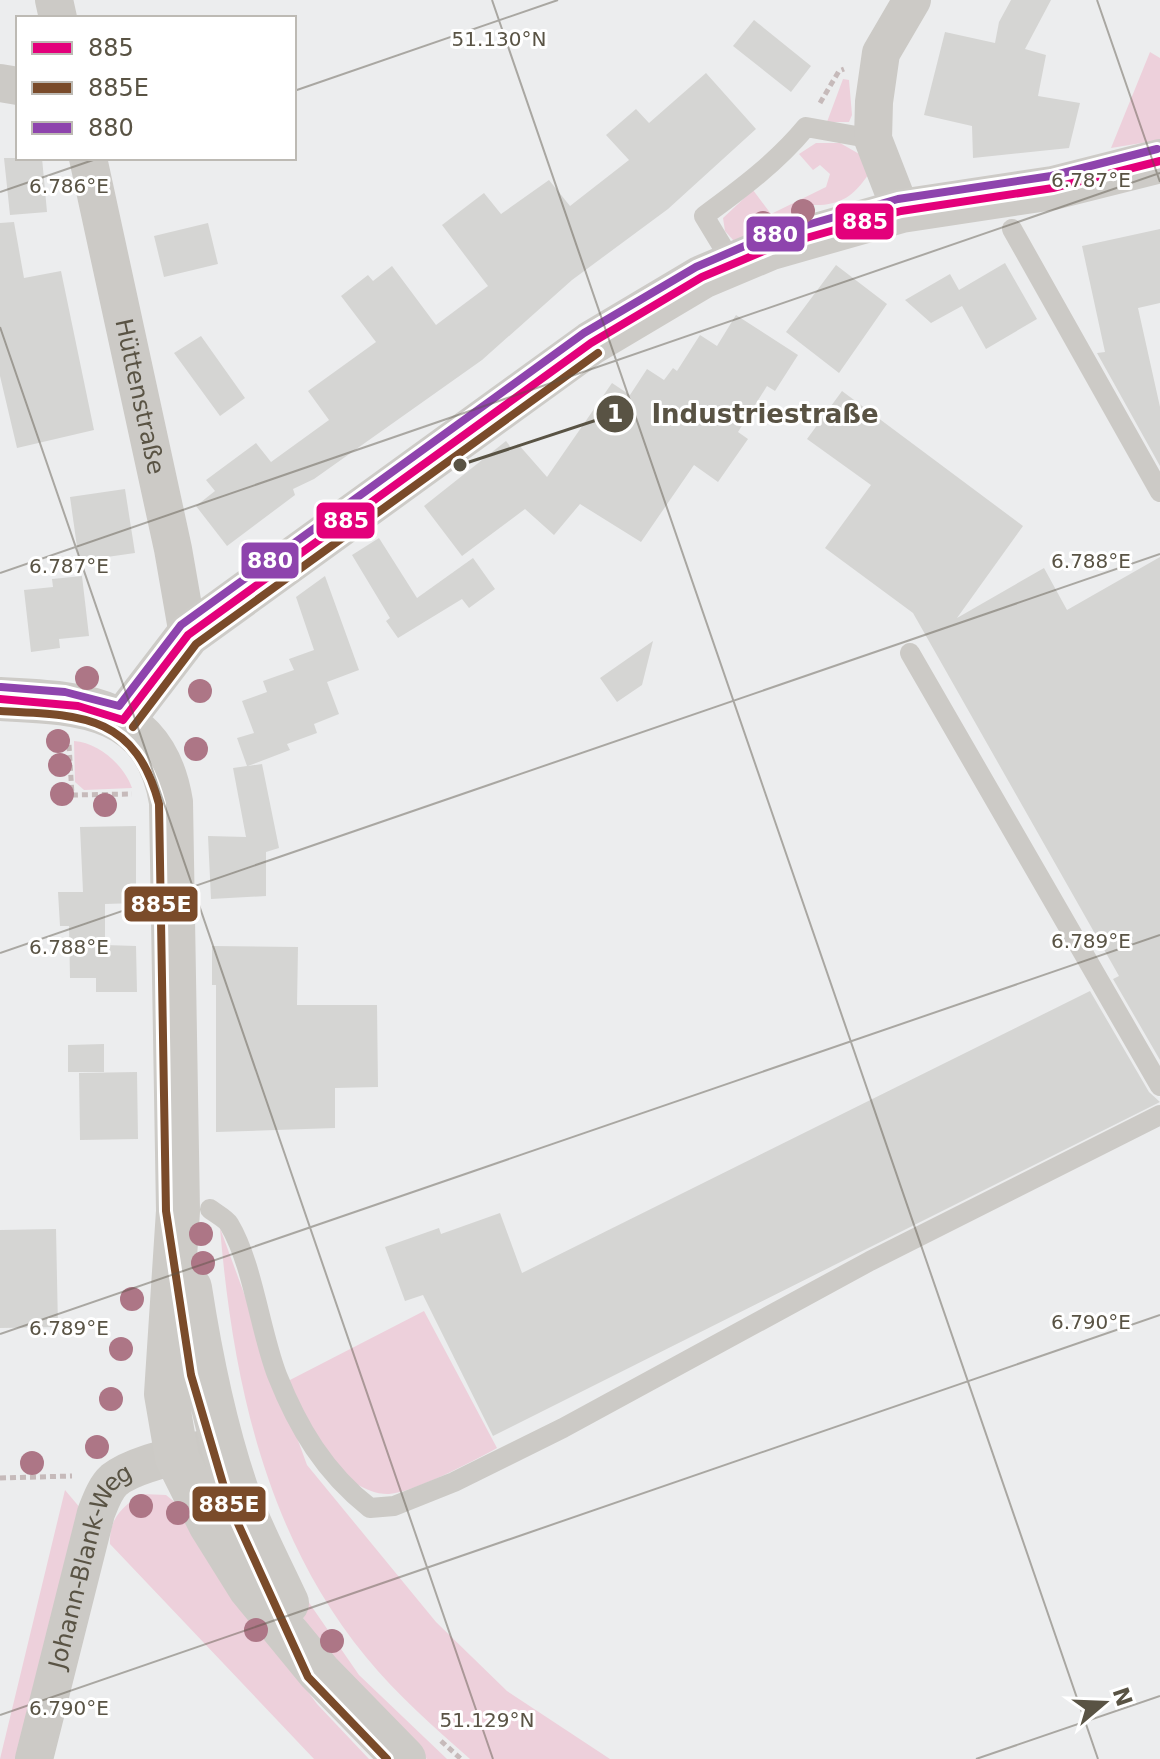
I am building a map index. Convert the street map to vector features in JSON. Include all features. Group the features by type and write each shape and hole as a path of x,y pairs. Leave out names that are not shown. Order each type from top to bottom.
{"street":[{"path":"901,211 873,139 874,102 881,53 912,0"},
{"name":"Hüttenstraße","path":"88,160 173,549 188,635"},
{"path":"123,720 188,635 591,343 702,277 771,248 901,211 1053,188 1160,161"},
{"path":"0,699 60,702 96,709 123,720 149,743 166,775 171,802 203,1372 221,1444 240,1500 319,1672"},
{"path":"194,1210 166,1394 177,1458 210,1524 250,1588 319,1672 420,1748"},
{"name":"Johann-Blank-Weg","path":"34,1759 96,1513 113,1481 141,1467 221,1444"}],"lane":[{"path":"733,264 704,216 767,167 806,127 873,139"},
{"path":"1012,229 1160,492"},
{"path":"910,653 1160,1086"},
{"path":"194,1210 228,1222 255,1294 277,1374 302,1428 341,1485 370,1508 394,1506 454,1482 549,1435 870,1261 1160,1115"}],"path":[{"path":"68,732 72,795 141,793"},
{"path":"0,1478 73,1476 113,1481"},
{"path":"420,1748 461,1759"}],"shaded area":[{"path":"1150,52 1160,58 1160,140 1111,148"},
{"path":"843,79 849,80 852,115 849,122 827,122"},
{"path":"816,143 840,143 861,155 868,175 857,189 838,202 812,205 812,211 734,241 725,231 723,218 753,190 771,214 826,187 830,174 820,165 813,170 799,154"},
{"path":"74,741 92,746 109,757 123,771 132,788 84,790 75,782"},
{"path":"220,1228 307,1465 436,1622 507,1691 610,1759 470,1759 403,1698 366,1657 332,1610 303,1560 279,1508 260,1454 234,1343"},
{"path":"424,1311 497,1448 413,1488 389,1494 372,1491 346,1477 326,1459 288,1381"},
{"path":"65,1490 81,1509 20,1759 0,1759"},
{"path":"142,1494 166,1495 181,1507 237,1595 317,1704 369,1759 314,1759 110,1544 114,1520"},
{"path":"303,1594 359,1675 447,1759 427,1759 414,1748 322,1646 302,1616"}],"building":[{"path":"1011,0 1051,0 1025,49 1046,55 1038,96 1080,103 1069,148 973,158 972,126 924,115 945,32 995,43 999,22"},
{"path":"754,20 811,66 791,92 733,46"},
{"path":"706,73 756,129 668,209 572,280 482,360 314,479 293,489 295,495 227,546 196,506 215,491 206,480 256,443 271,462 329,420 308,391 376,342 341,296 368,275 373,281 392,266 436,325 488,286 442,225 484,193 501,214 549,180 570,206 629,160 606,135 636,109 649,123"},
{"path":"4,158 42,160 47,212 10,215"},
{"path":"14,222 24,278 61,271 94,430 17,448 0,376 0,223"},
{"path":"208,223 218,264 164,277 154,236"},
{"path":"1160,229 1160,303 1138,308 1160,407 1160,466 1097,353 1105,352 1082,246"},
{"path":"1005,263 1037,319 986,349 962,306 931,323 905,300 950,274 959,290"},
{"path":"836,265 887,304 839,373 786,332"},
{"path":"736,315 798,355 775,391 767,386 738,432 748,439 718,482 694,465 641,542 580,504 554,535 525,509 462,556 424,506 506,441 512,449 518,444 547,477 612,383 630,395 647,369 664,380 673,368 677,371 700,335 717,346"},
{"path":"201,336 245,398 220,416 174,353"},
{"path":"842,391 1023,526 957,618 1044,568 1067,610 1160,557 1160,1060 1113,979 1119,976 913,613 825,548 871,485 807,439"},
{"path":"125,489 135,553 79,561 70,497"},
{"path":"379,538 417,598 473,558 495,589 469,608 462,599 398,638 386,621 390,618 352,555"},
{"path":"82,576 89,636 59,639 60,648 31,652 24,590 53,587 52,579"},
{"path":"325,576 359,670 327,682 339,714 314,724 317,733 287,744 290,750 248,766 262,764 279,848 266,852 266,896 211,899 208,836 246,837 233,768 247,766 237,738 254,733 242,701 267,692 263,681 294,670 289,659 314,650 296,597"},
{"path":"653,641 642,685 617,702 600,678"},
{"path":"136,826 136,903 105,904 105,945 136,946 137,992 96,992 96,978 70,978 69,926 60,926 58,892 83,892 80,827"},
{"path":"212,946 298,947 297,1005 377,1005 378,1087 335,1088 335,1128 216,1132 216,985 212,985"},
{"path":"1090,991 1149,1092 1160,1102 493,1436 423,1295 405,1301 385,1247 439,1228 441,1234 500,1213 522,1273"},
{"path":"104,1044 104,1072 68,1072 68,1045"},
{"path":"137,1072 138,1139 80,1140 79,1073"},
{"path":"56,1229 58,1327 0,1328 0,1230"}],"transit line":[{"name":"880","path":"1,687 65,692 119,706 181,625 584,333 696,267 768,236 898,199 1051,176 1157,149"},
{"name":"885","path":"123,720 188,635 591,343 702,277 771,248 901,211 1053,188 1160,161"},
{"name":"885E","path":"133,727 196,644 598,353"},
{"name":"885","path":"0,699 78,706 123,720"},
{"name":"885E","path":"0,711 80,718 101,725 120,736 149,774 159,804 166,1211 191,1375 229,1504 308,1677 387,1759"}],"place":[{"name":"Industriestraße","path":"460,465"}]}
